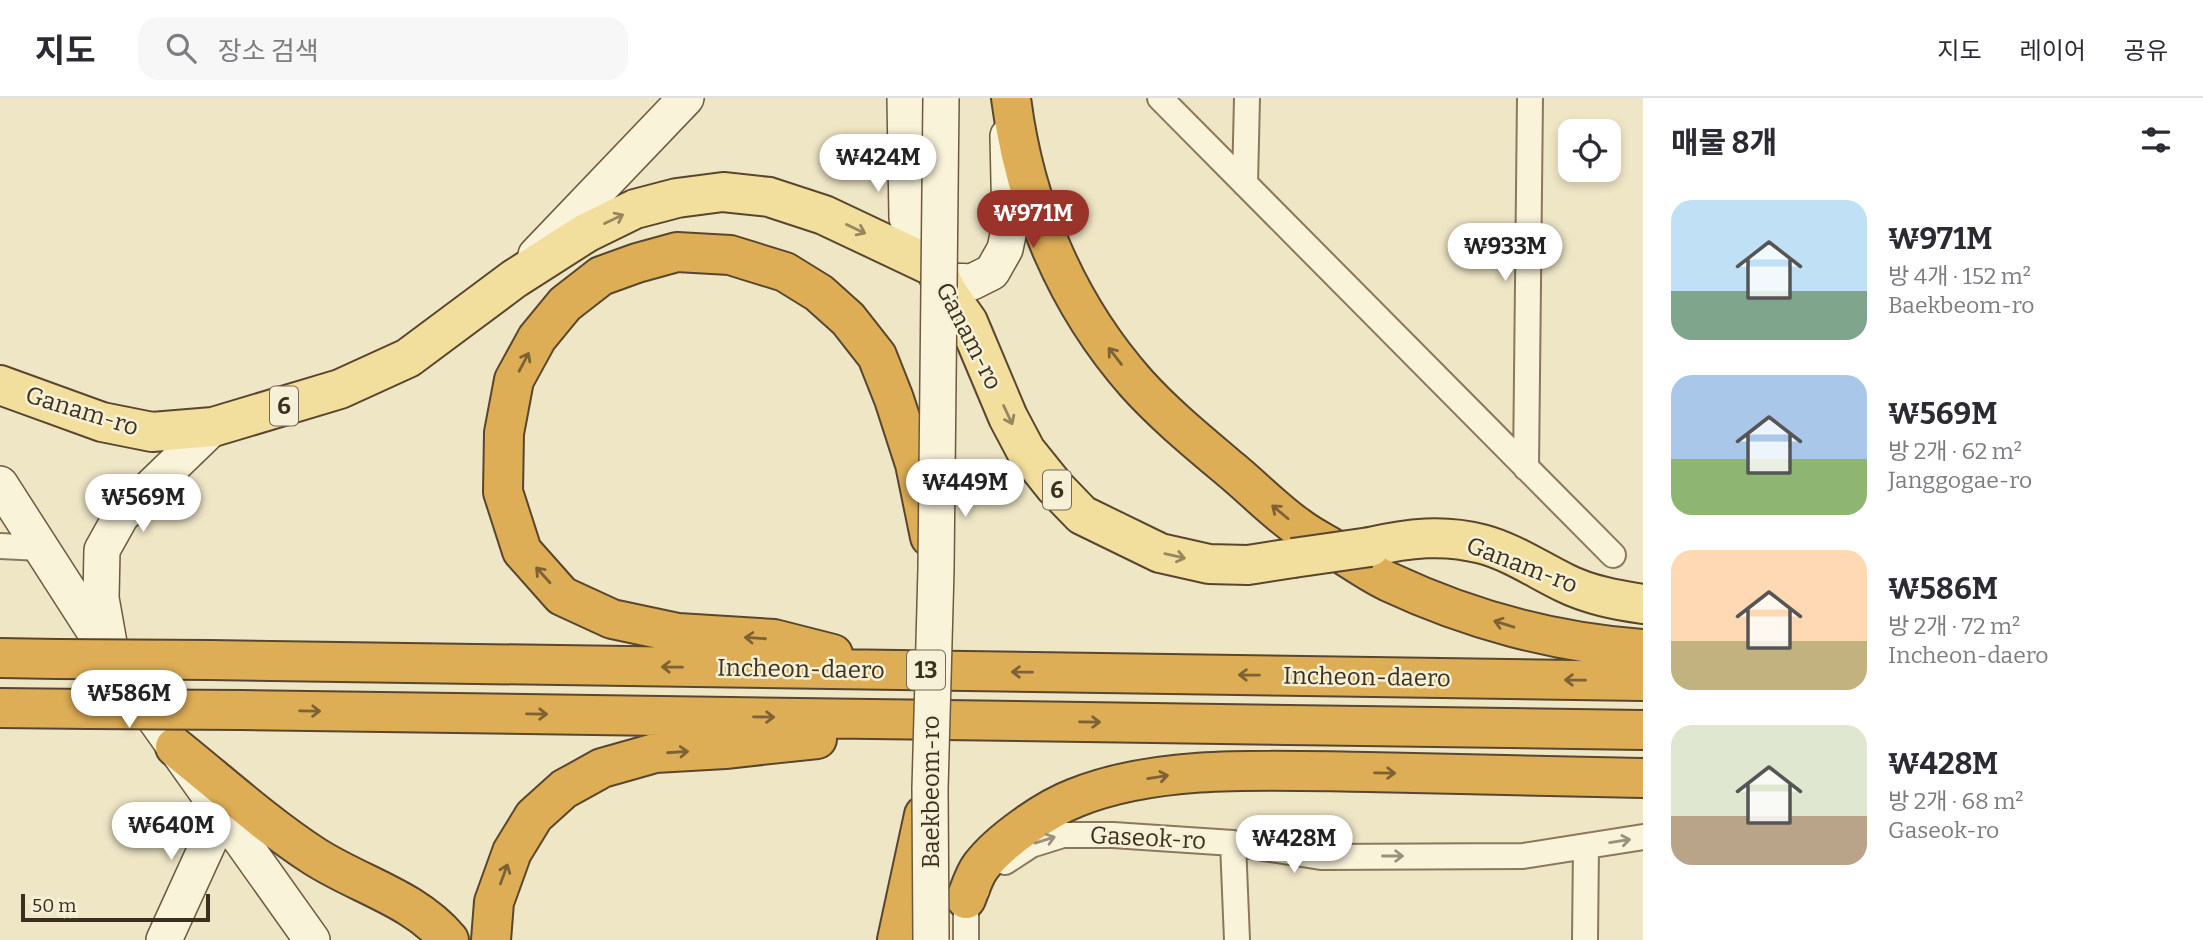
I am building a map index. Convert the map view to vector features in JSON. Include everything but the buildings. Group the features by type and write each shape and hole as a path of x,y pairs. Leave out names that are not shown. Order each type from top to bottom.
{"highway":[{"path":"1009,98 1033,203 1057,266 1096,332 1136,383 1177,424 1298,528 1387,582 1457,609 1524,630 1598,646 1643,649"},
{"path":"893,670 774,639 678,633 612,619 562,596 522,551 503,492 504,433 514,380 537,338 565,304 601,276 677,252 730,255 785,272 819,293 848,319 877,356 915,464 936,569"},
{"name":"Incheon-daero","path":"0,658 1643,681"},
{"name":"Incheon-daero","path":"0,708 1643,730"},
{"path":"491,940 494,902 512,852 534,816 564,789 601,768 654,753 725,749 992,721"},
{"path":"175,747 295,843 318,858 399,899 440,929 449,940"},
{"path":"965,899 980,867 1031,822 1073,798 1119,784 1164,775 1274,771 1643,778"},
{"path":"897,940 930,789"}],"main road":[{"name":"Ganam-ro","path":"0,385 102,422 152,432 214,427 340,389 408,358 514,279 586,233 635,209 677,198 723,192 769,197 824,215 934,267 968,322 1008,417 1026,451 1082,516 1160,553 1209,564 1248,565 1370,547 1401,539 1443,537 1483,544 1525,561 1567,584 1617,600 1643,604"}],"street":[{"path":"514,279 686,98"},
{"path":"905,98 906,218 934,267 952,281 972,282 992,272 1005,249 1010,225 1009,98"},
{"name":"Baekbeom-ro","path":"931,940 930,789 936,569 942,98"},
{"path":"1160,98 1612,555"},
{"path":"1245,184 1247,98"},
{"path":"1526,468 1530,98"},
{"path":"113,660 101,598 102,550 121,516 214,427"},
{"path":"0,484 113,660 312,940"},
{"path":"0,546 40,548"},
{"path":"164,940 222,813"},
{"name":"Gaseok-ro","path":"965,899 989,880 1008,858 1031,845 1063,835 1113,835 1233,843 1321,857 1523,856 1643,837"},
{"path":"1233,843 1237,940"},
{"path":"1584,940 1586,846"},
{"path":"965,899 966,940"}]}
